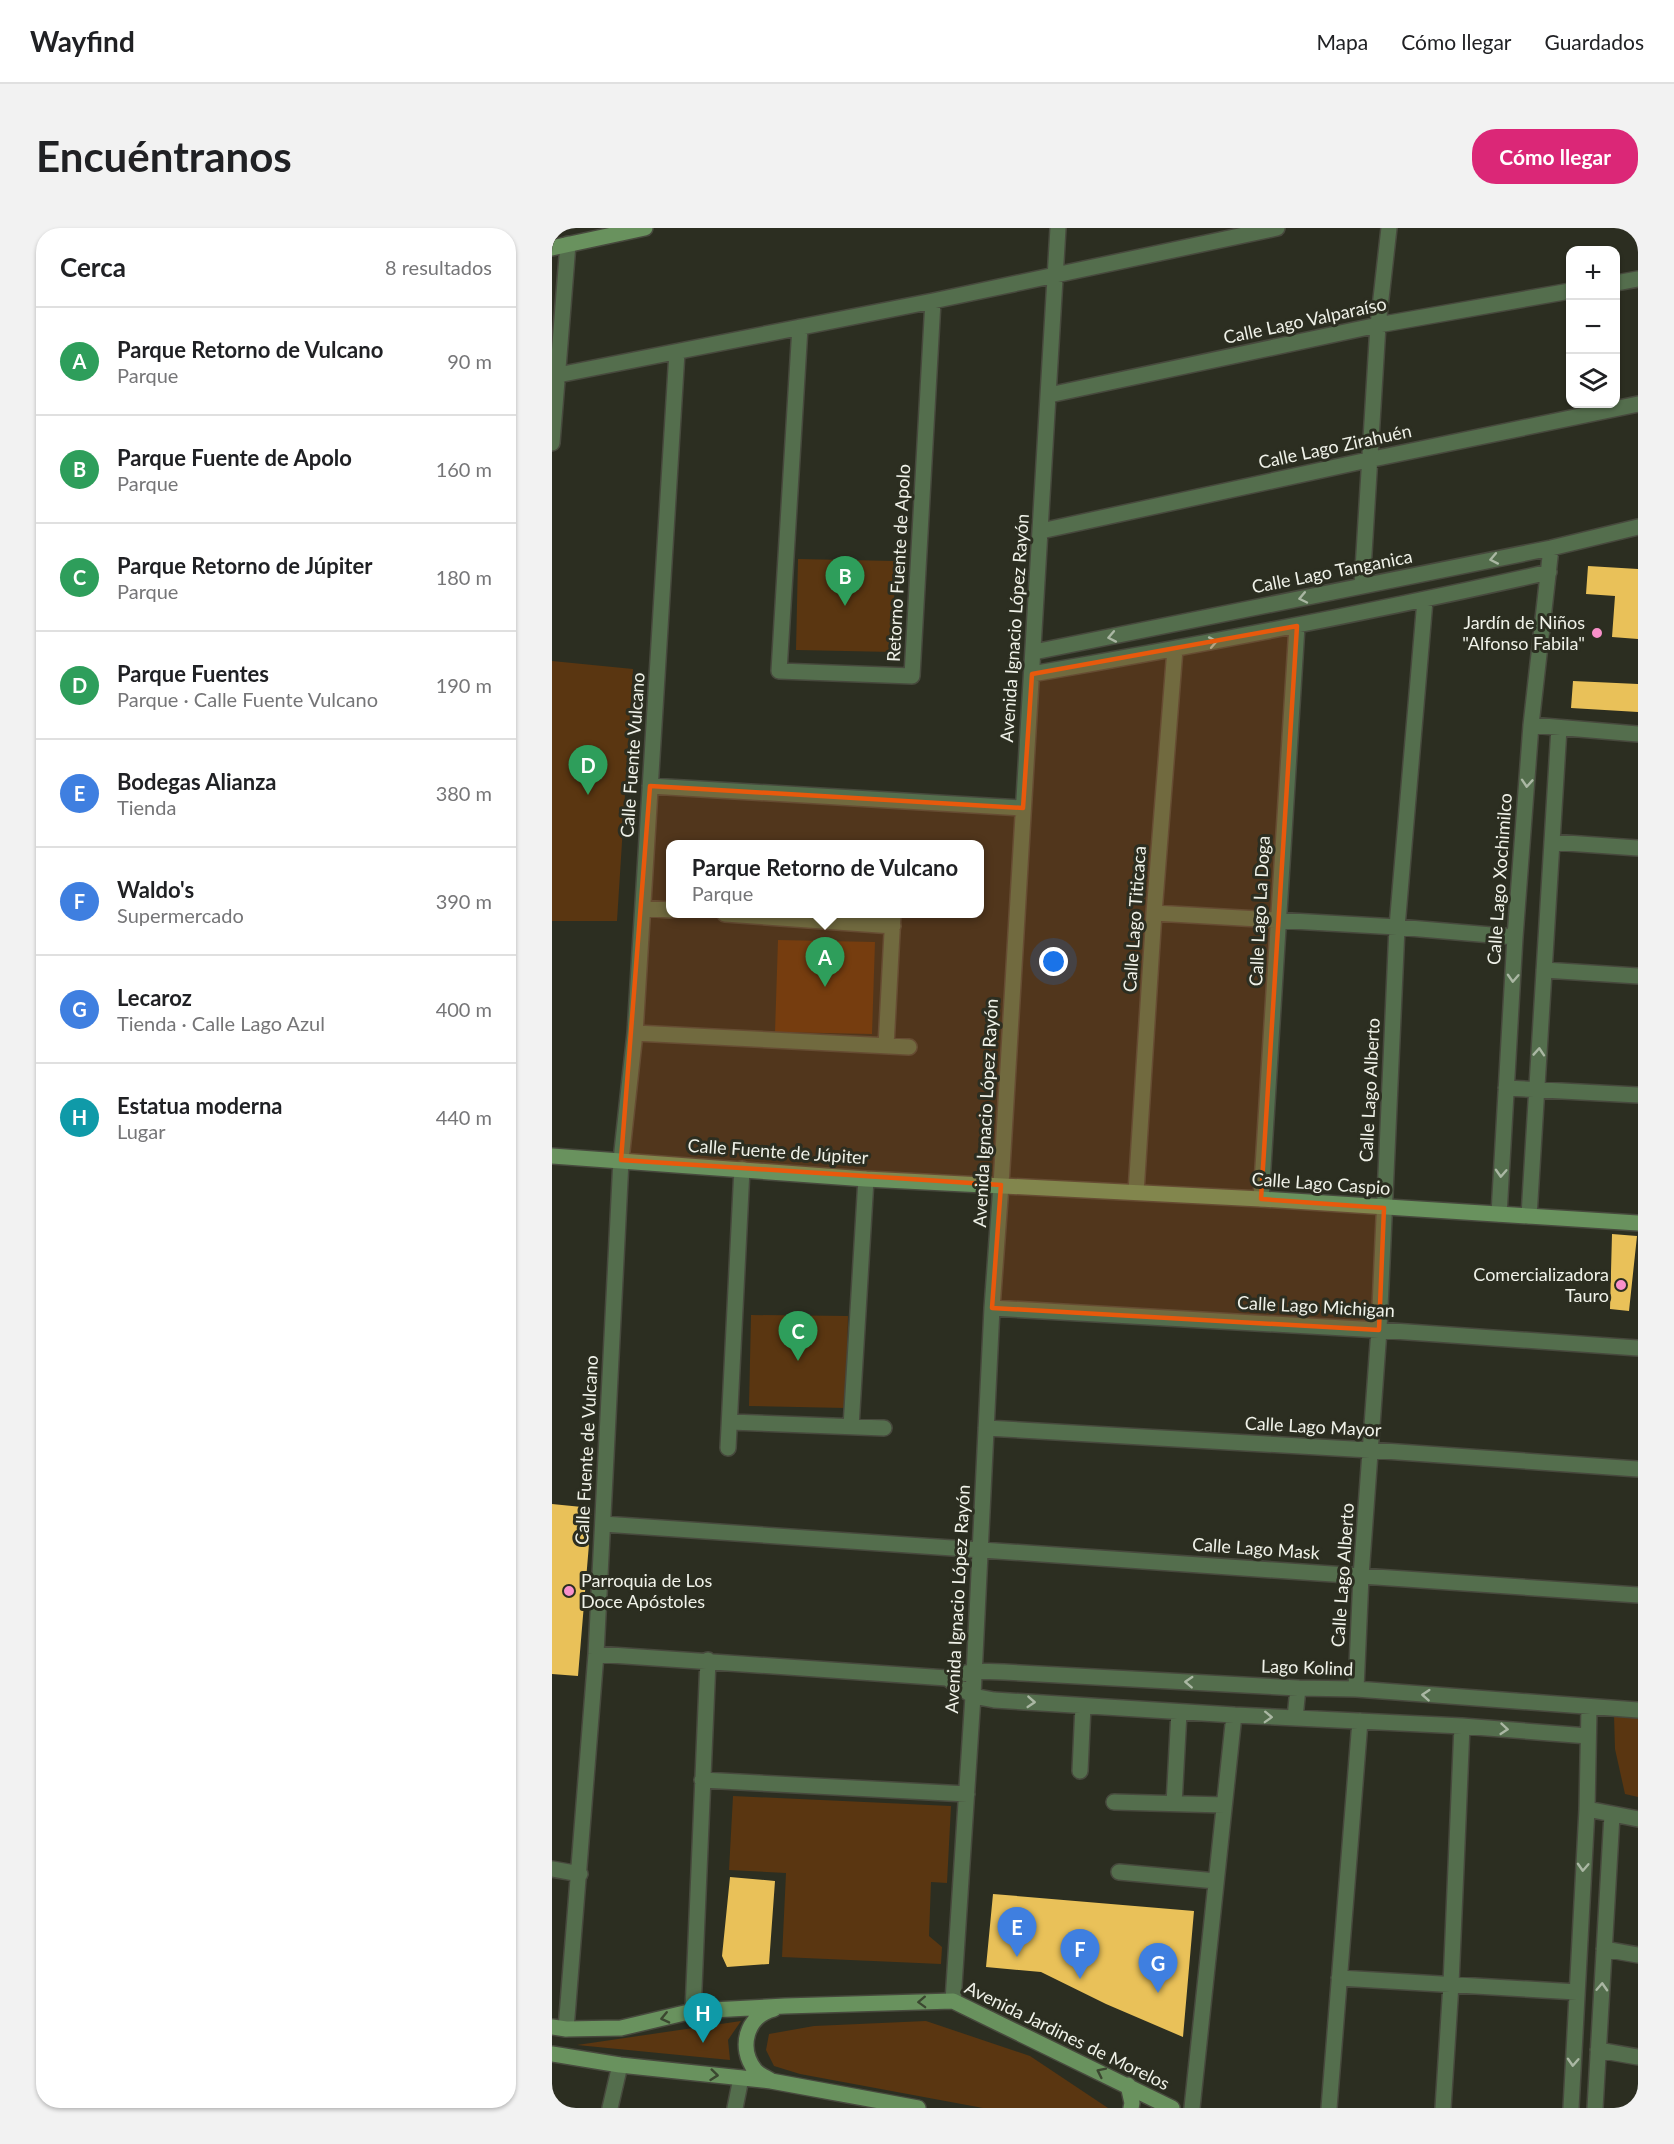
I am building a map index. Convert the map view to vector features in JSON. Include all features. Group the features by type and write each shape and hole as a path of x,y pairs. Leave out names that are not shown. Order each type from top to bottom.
{"street":[{"path":"552,248 645,228"},
{"name":"Avenida Ignacio López Rayón","path":"953,2001 973,1696 992,1308 1034,652 1058,228"},
{"path":"558,375 1056,276 1277,228"},
{"path":"1362,586 1377,325 1389,228"},
{"path":"552,443 568,244"},
{"path":"1620,282 1638,279"},
{"name":"Calle Lago Valparaíso","path":"1049,395 1377,325 1566,292"},
{"name":"Retorno Fuente de Apolo","path":"800,327 779,670 912,676 933,301"},
{"name":"Calle Fuente Vulcano","path":"621,1160 634,1033 643,908 677,352"},
{"name":"Calle Lago Zirahuén","path":"1041,531 1638,404"},
{"name":"Calle Lago Tanganica","path":"1034,652 1551,548 1638,527"},
{"name":"Calle Lago Xochimilco","path":"1499,1214 1515,937 1531,725 1551,548"},
{"path":"1032,674 1296,626 1549,572"},
{"name":"Calle Lago Alberto","path":"1356,1689 1361,1576 1379,1330 1397,927 1425,600"},
{"path":"1264,606 1266,631"},
{"name":"Calle Lago La Doga","path":"1261,1198 1280,921 1296,626"},
{"name":"Calle Lago Titicaca","path":"1136,1192 1154,913 1175,649"},
{"path":"1531,725 1638,734"},
{"path":"1529,1216 1559,728"},
{"path":"650,786 1023,808"},
{"path":"1552,842 1638,848"},
{"path":"643,908 666,910"},
{"path":"1154,913 1397,927 1515,937"},
{"path":"837,918 893,920 886,1046"},
{"path":"1544,970 1638,976"},
{"path":"634,1033 909,1047"},
{"path":"1506,1088 1638,1095"},
{"name":"Calle Fuente de Júpiter","path":"552,1156 866,1179 1001,1185"},
{"name":"Calle Fuente de Vulcano","path":"559,2028 580,1874 596,1654 621,1160"},
{"path":"728,1448 741,1169"},
{"path":"851,1427 866,1179"},
{"name":"Calle Lago Caspio","path":"1001,1185 1261,1198 1384,1208 1638,1223"},
{"name":"Calle Lago Michigan","path":"992,1308 1379,1330 1638,1348"},
{"path":"730,1422 884,1428"},
{"name":"Calle Lago Mayor","path":"986,1428 1370,1450 1638,1469"},
{"name":"Calle Lago Mask","path":"603,1524 1638,1595"},
{"path":"596,1654 947,1678 973,1696 994,1700 1462,1726 1588,1736"},
{"path":"693,2011 708,1660"},
{"name":"Lago Kolind","path":"947,1678 974,1671 1356,1689 1638,1710"},
{"path":"1295,1718 1298,1688"},
{"path":"1080,1771 1083,1706"},
{"path":"1570,2108 1587,1809 1589,1707"},
{"path":"1174,1804 1179,1712"},
{"path":"1192,2108 1233,1715"},
{"path":"1329,2108 1360,1720"},
{"path":"1443,2108 1451,1984 1462,1726"},
{"path":"702,1780 967,1794"},
{"path":"1114,1802 1224,1805"},
{"path":"1587,1809 1638,1819"},
{"path":"1595,2108 1612,1815"},
{"path":"552,1869 580,1874"},
{"path":"1119,1872 1216,1881"},
{"path":"1604,1949 1638,1955"},
{"path":"1340,1978 1577,1992"},
{"name":"Avenida Jardines de Morelos","path":"559,2028 621,2028 693,2011 953,2001 1172,2108"},
{"path":"771,2081 756,2072 746,2056 745,2038 753,2021 766,2011 785,2006"},
{"path":"1576,2011 1600,2013"},
{"path":"1598,2050 1638,2057"},
{"path":"552,2054 620,2065 771,2081 880,2105 915,2108"},
{"path":"610,2108 620,2065"},
{"path":"735,2108 741,2078"},
{"path":"1128,2085 1131,2108"}],"highlighted area":[{"path":"1297,626 1261,1199 1384,1208 1379,1330 992,1308 1001,1185 621,1160 650,786 1023,808 1032,674"}],"shaded area":[{"path":"798,559 895,561 893,652 796,650"},
{"path":"552,661 633,669 617,921 552,921"},
{"path":"778,940 875,942 872,1034 775,1032"},
{"path":"751,1315 848,1316 846,1408 749,1406"},
{"path":"1614,1715 1638,1716 1638,1797 1625,1794 1615,1749"},
{"path":"733,1796 951,1806 947,1883 931,1882 929,1936 942,1947 941,1964 782,1957 786,1873 729,1870"},
{"path":"741,2021 728,2040 730,2060 577,2045"},
{"path":"926,2021 1030,2056 1108,2108 983,2108 800,2074 774,2066 766,2050 769,2034 814,2026"}],"building":[{"path":"1588,566 1638,569 1638,639 1612,637 1615,596 1586,594"},
{"path":"1573,681 1638,684 1638,712 1571,708"},
{"name":"Comercializadora Tauro","path":"1612,1234 1637,1236 1629,1311 1610,1309"},
{"name":"Parroquia de Los Doce Apóstoles","path":"552,1504 592,1508 578,1676 552,1674"},
{"path":"730,1877 775,1881 769,1964 727,1967 722,1956"},
{"path":"993,1894 1194,1911 1183,2037 1106,2004 1041,1972 986,1967"}],"place":[{"name":"Parque Fuente de Apolo","path":"845,606"},
{"name":"Jardín de Niños \"Alfonso Fabila\"","path":"1597,633"},
{"name":"Parque Fuentes","path":"588,795"},
{"name":"Parque Retorno de Vulcano","path":"825,987"},
{"name":"Comercializadora Tauro","path":"1621,1285"},
{"name":"Parque Retorno de Júpiter","path":"798,1361"},
{"name":"Parroquia de Los Doce Apóstoles","path":"569,1591"},
{"name":"Bodegas Alianza","path":"1017,1957"},
{"name":"Waldo's","path":"1080,1979"},
{"name":"Lecaroz","path":"1158,1993"},
{"name":"Estatua moderna","path":"703,2043"}]}
